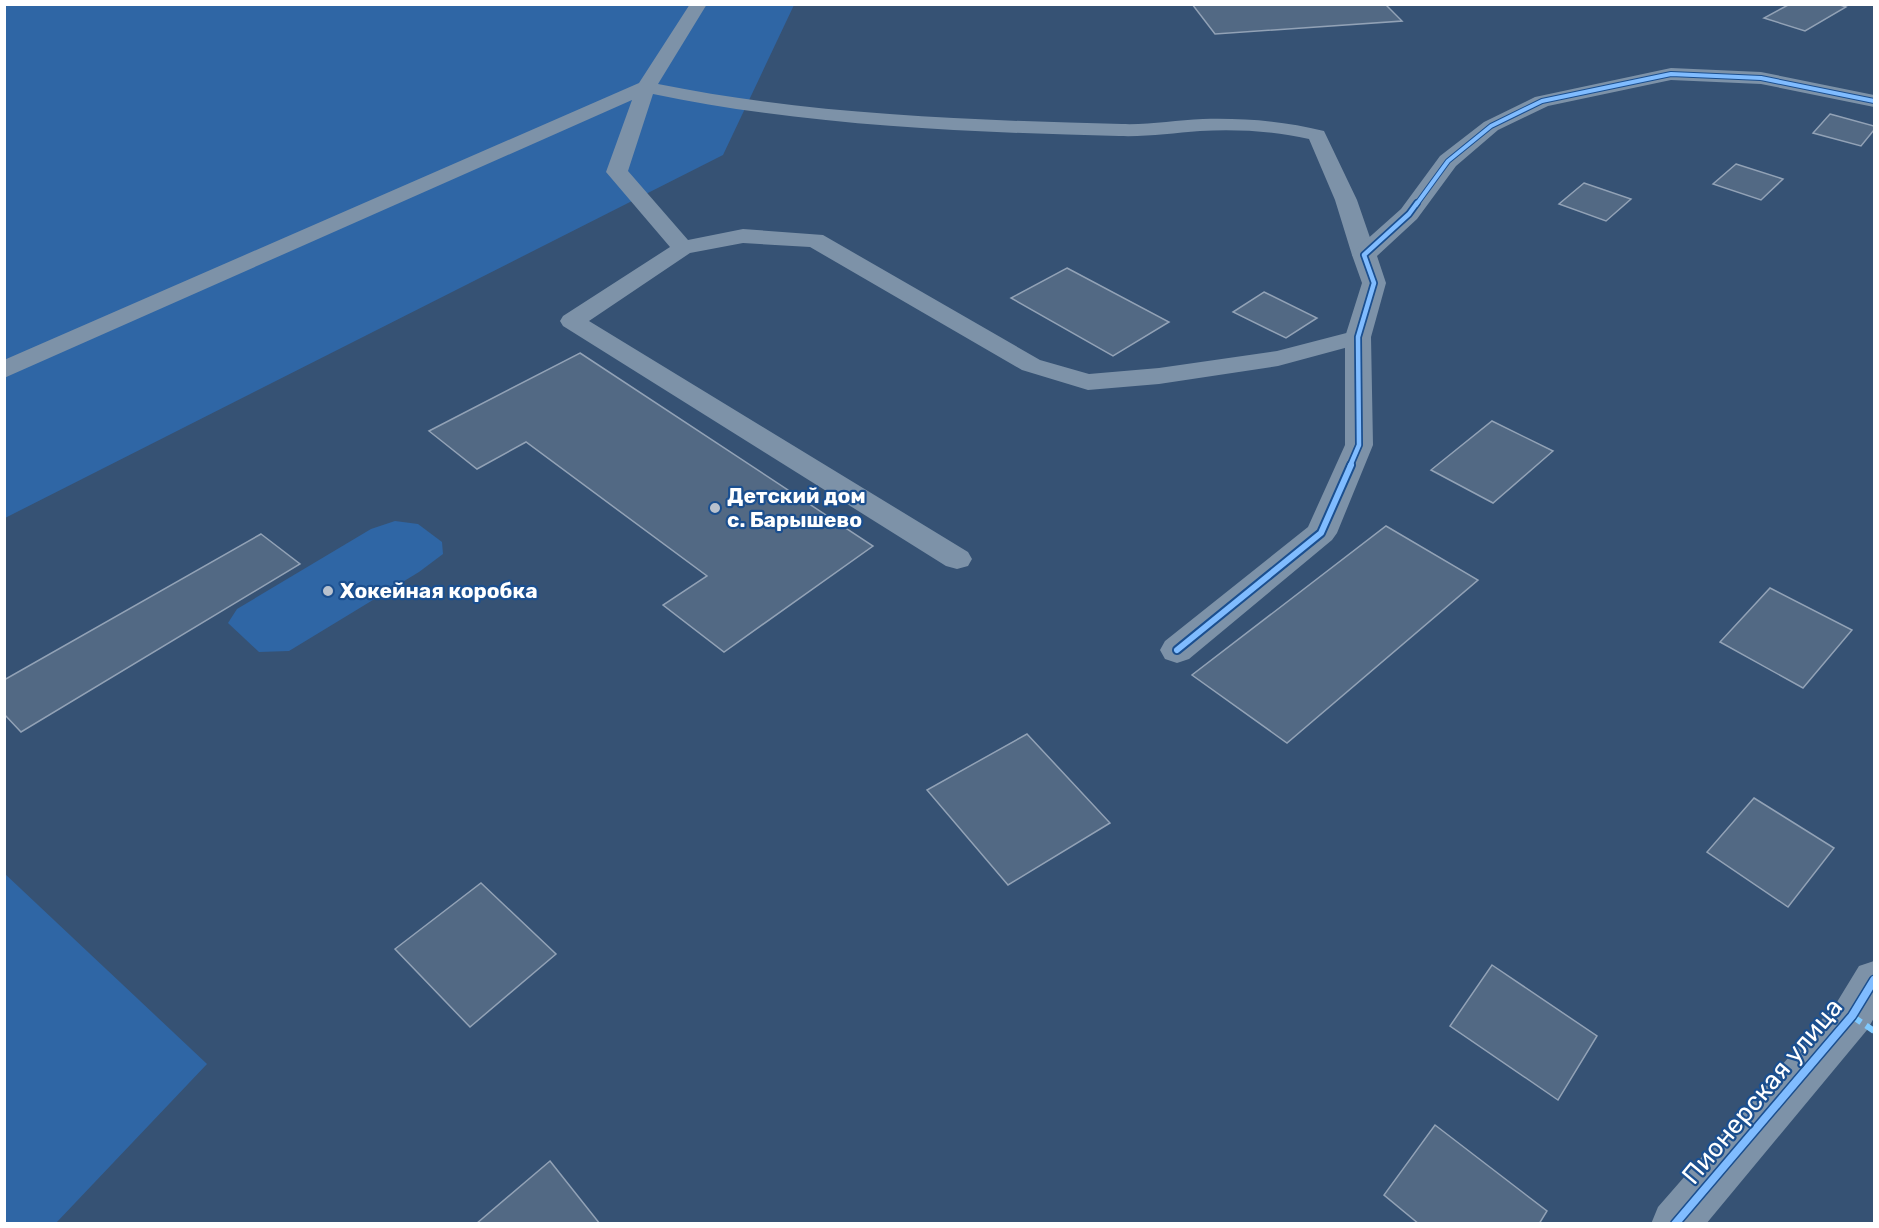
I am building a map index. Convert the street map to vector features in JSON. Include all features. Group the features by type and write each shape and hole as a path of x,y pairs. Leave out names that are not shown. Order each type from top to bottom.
{"street":[{"path":"1177,650 1321,533 1359,446 1358,338 1374,283 1364,255 1409,214 1448,161 1491,126 1542,101 1671,74 1761,78 1875,101"},
{"name":"Пионерская улица","path":"1676,1224 1852,1016 1875,980"}],"lane":[{"path":"683,248 617,172 646,87 699,4"},
{"path":"4,370 646,87 719,102 800,113 932,125 1144,131 1201,125 1277,126 1317,135 1346,200 1364,255"},
{"path":"957,559 572,321 683,248 743,236 815,240 1031,365 1089,382 1159,376 1278,358 1358,338"}],"shaded area":[{"path":"5,5 794,5 723,155 5,518"},
{"name":"Хокейная коробка","path":"395,521 418,524 442,542 443,554 419,572 289,651 259,652 228,623 237,609 371,529"},
{"path":"4,873 207,1064 56,1223 5,1223"}],"building":[{"path":"1192,4 1385,4 1402,21 1215,34"},
{"path":"1790,4 1837,4 1846,7 1805,31 1764,18"},
{"path":"1830,114 1874,126 1874,130 1861,146 1813,133"},
{"path":"1736,164 1783,179 1761,200 1713,184"},
{"path":"1584,183 1631,199 1606,221 1559,204"},
{"path":"1067,268 1169,322 1113,356 1011,298"},
{"path":"1264,292 1317,318 1286,338 1233,312"},
{"name":"Детский дом с. Барышево","path":"580,353 873,546 724,652 663,605 707,576 526,442 477,469 429,431"},
{"path":"1492,421 1553,451 1493,503 1431,470"},
{"path":"1386,526 1478,580 1287,743 1192,675"},
{"path":"261,534 300,564 21,732 4,714 4,680"},
{"path":"1770,588 1852,630 1803,688 1720,642"},
{"path":"1027,734 1110,823 1008,885 927,790"},
{"path":"1754,798 1834,848 1788,907 1707,852"},
{"path":"481,883 556,954 470,1027 395,949"},
{"path":"1492,965 1597,1036 1558,1100 1450,1026"},
{"path":"1435,1125 1547,1211 1539,1224 1419,1224 1384,1195"},
{"path":"550,1161 600,1224 476,1224"}],"marked path":[{"path":"1852,1016 1874,1031"}],"cycle path":[{"path":"1177,650 1321,533 1359,445 1358,337 1374,283 1364,255 1409,214 1448,161 1491,126 1542,101 1671,74 1761,78 1874,101"},
{"path":"1675,1224 1852,1016 1874,980"}],"place":[{"name":"Детский дом с. Барышево","path":"715,508"},
{"name":"Хокейная коробка","path":"328,591"}]}
